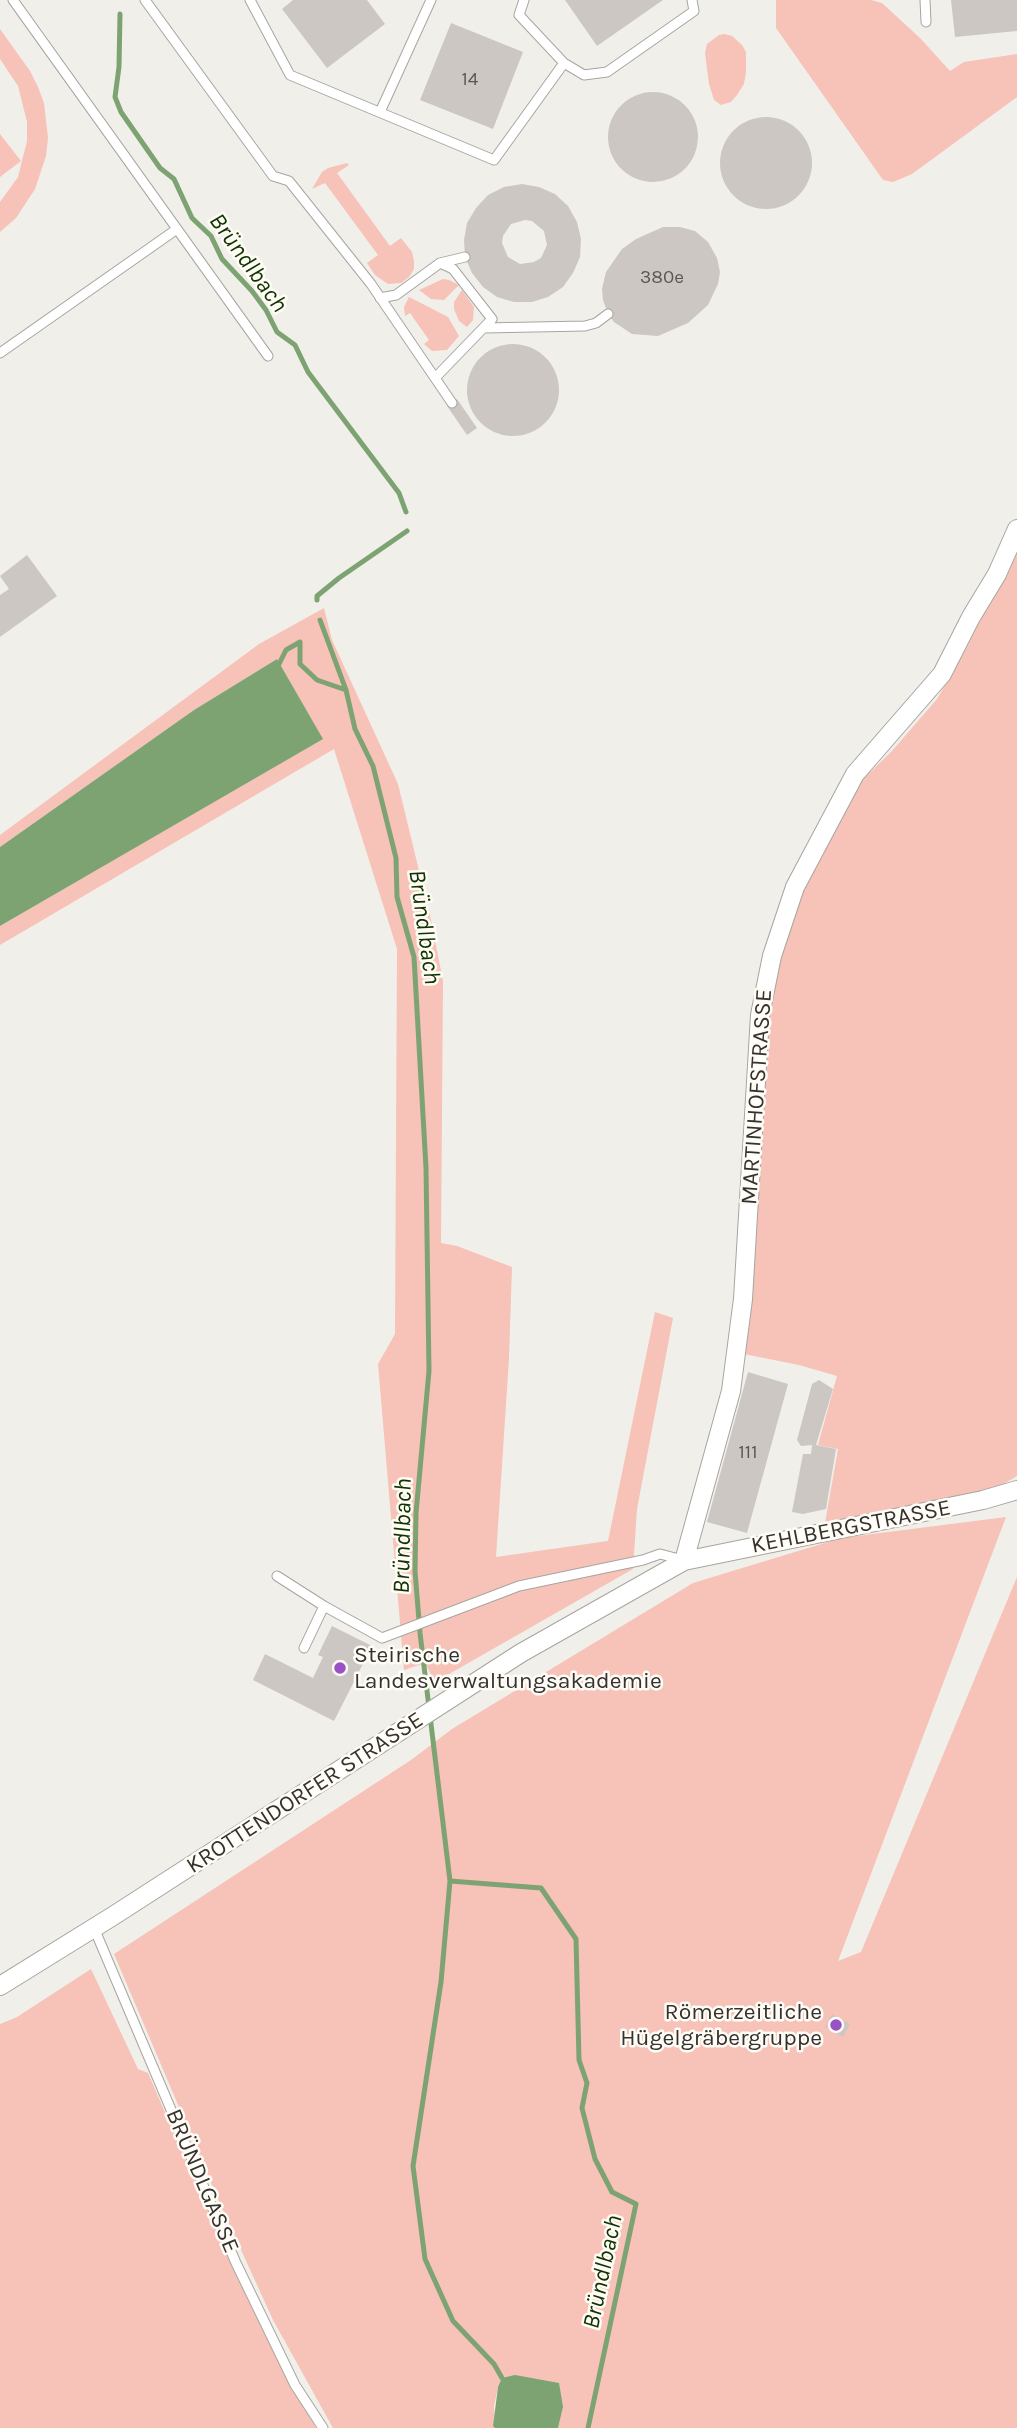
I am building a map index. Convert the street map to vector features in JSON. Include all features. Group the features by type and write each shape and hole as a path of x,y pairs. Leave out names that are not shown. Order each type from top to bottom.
{"street":[{"name":"MARTINHOFSTRASSE","path":"684,1561 731,1391 743,1299 762,1003 772,956 795,887 855,774 942,674 997,574 1017,529"},
{"name":"KEHLBERGSTRASSE","path":"684,1561 983,1500 1017,1490"},
{"name":"KROTTENDORFER STRASSE","path":"0,1986 521,1653 684,1561"}],"lane":[{"path":"13,0 268,356"},
{"path":"145,0 273,176 289,181 380,298 452,403"},
{"path":"250,0 290,75 494,160 564,63"},
{"path":"380,113 431,0"},
{"path":"523,0 519,15 564,63 584,75 607,72 694,11 692,0"},
{"path":"925,0 926,22"},
{"path":"0,353 177,229"},
{"path":"380,298 396,295 440,263 466,257"},
{"path":"435,378 492,319 453,269 440,263"},
{"path":"484,328 585,326 596,323 608,313"},
{"path":"277,1576 382,1638 519,1586 660,1555 684,1561"},
{"path":"304,1648 324,1606"},
{"name":"BRÜNDLGASSE","path":"94,1928 236,2263 295,2385 323,2428"}],"shaded area":[{"path":"776,0 871,0 882,3 920,38 950,71 964,62 1017,54 1017,97 912,174 893,182 883,180 776,28"},
{"path":"0,29 38,87 44,103 48,138 46,156 35,189 16,218 0,232 0,202 18,177 27,141 27,122 18,86 0,59"},
{"path":"724,34 732,36 742,45 746,52 746,72 744,84 737,95 731,102 721,105 714,100 709,84 705,53 707,44"},
{"path":"0,134 21,161 0,177"},
{"path":"347,163 349,165 337,173 390,246 401,238 412,252 414,269 401,283 388,284 375,275 367,263 378,255 325,183 312,189 322,172"},
{"path":"443,279 459,285 444,300 431,299 419,290"},
{"path":"462,290 474,307 473,320 467,327 459,321 454,309 454,302"},
{"path":"409,297 448,317 459,336 447,350 432,351 424,344 429,340 410,313 405,316 404,307"},
{"path":"1017,547 1017,1476 995,1489 825,1523 838,1449 818,1445 837,1376 739,1353 769,981 796,892 826,839 862,780 892,751 937,699 965,651"},
{"path":"324,608 332,640 398,784 443,981 441,1243 457,1246 512,1267 496,1557 608,1541 655,1312 673,1318 637,1509 633,1569 435,1682 425,1663 404,1670 378,1364 395,1334 397,949 334,749 0,945 0,926 322,739 277,659 194,710 0,847 0,835 259,644"},
{"path":"277,659 323,739 0,926 0,847 194,710"},
{"path":"1006,1517 838,1961 861,1952 1017,1577 1017,2428 558,2428 563,2407 498,2387 494,2406 495,2428 333,2428 273,2320 221,2206 114,1954 411,1760 452,1729 693,1583 841,1538"},
{"path":"91,1969 138,2069 148,2073 233,2269 281,2368 316,2428 0,2428 0,2024 17,2017"},
{"path":"515,2375 559,2383 563,2407 558,2428 493,2426 498,2387 502,2378"}],"building":[{"path":"293,0 367,0 385,24 327,68 282,9"},
{"path":"565,0 663,0 597,46"},
{"path":"951,0 1017,0 1017,31 955,37"},
{"path":"451,23 523,52 493,129 420,100"},
{"path":"653,92 670,95 685,105 695,120 698,137 695,154 685,169 670,179 653,182 636,179 621,169 611,154 608,137 611,120 621,105 636,95"},
{"path":"766,117 784,120 799,130 809,145 812,163 809,181 799,196 784,206 766,209 748,206 733,196 723,181 720,163 723,145 733,130 748,120"},
{"path":"522,184 555,194 568,206 577,222 581,239 580,257 563,287 548,297 532,302 514,302 497,297 483,287 472,273 465,257 467,223 488,195 504,187","holes":["532,221 544,231 547,245 541,258 520,264 508,257 502,243 503,236 511,224"]},
{"path":"663,227 680,227 695,231 708,242 717,258 720,272 718,284 708,305 688,323 658,336 632,334 614,322 608,314 602,289 606,272 622,249 636,239"},
{"path":"513,344 531,347 546,357 556,372 559,390 556,408 546,423 531,433 513,436 495,433 480,423 470,408 467,390 470,372 480,357 495,347"},
{"path":"457,399 477,428 467,435 447,406"},
{"path":"27,555 57,596 0,637 0,595 9,589 0,576"},
{"path":"748,1372 788,1384 747,1533 707,1522"},
{"path":"819,1380 833,1389 816,1445 836,1449 826,1509 803,1514 792,1512 803,1454 811,1454 812,1445 801,1446 797,1440 812,1384"},
{"name":"Steirische Landesverwaltungsakademie","path":"332,1626 372,1646 334,1721 253,1680 265,1654 313,1678 323,1657 318,1655"},
{"path":"832,2014 850,2024 843,2037 825,2027"}],"waterway":[{"name":"Bründlbach","path":"120,14 119,67 115,97 121,112 160,168 174,179 192,218 211,236 222,259 252,291 277,332 295,345 308,372 399,493 406,512"},
{"name":"Bründlbach","path":"317,600 317,596 339,578 407,531"},
{"name":"Bründlbach","path":"320,620 346,690 355,729 373,766 396,858 397,897 414,957 426,1168 429,1371 416,1513 415,1571 450,1881 541,1888 576,1939 579,2060 587,2083 582,2108 595,2159 612,2192 636,2204 588,2428"},
{"path":"279,664 286,650 300,642 300,664 317,680 346,690"},
{"path":"450,1881 441,1982 413,2166 425,2259 453,2321 494,2364 502,2378"}],"place":[{"name":"Steirische Landesverwaltungsakademie","path":"340,1668"},
{"name":"Römerzeitliche Hügelgräbergruppe","path":"836,2025"}]}
